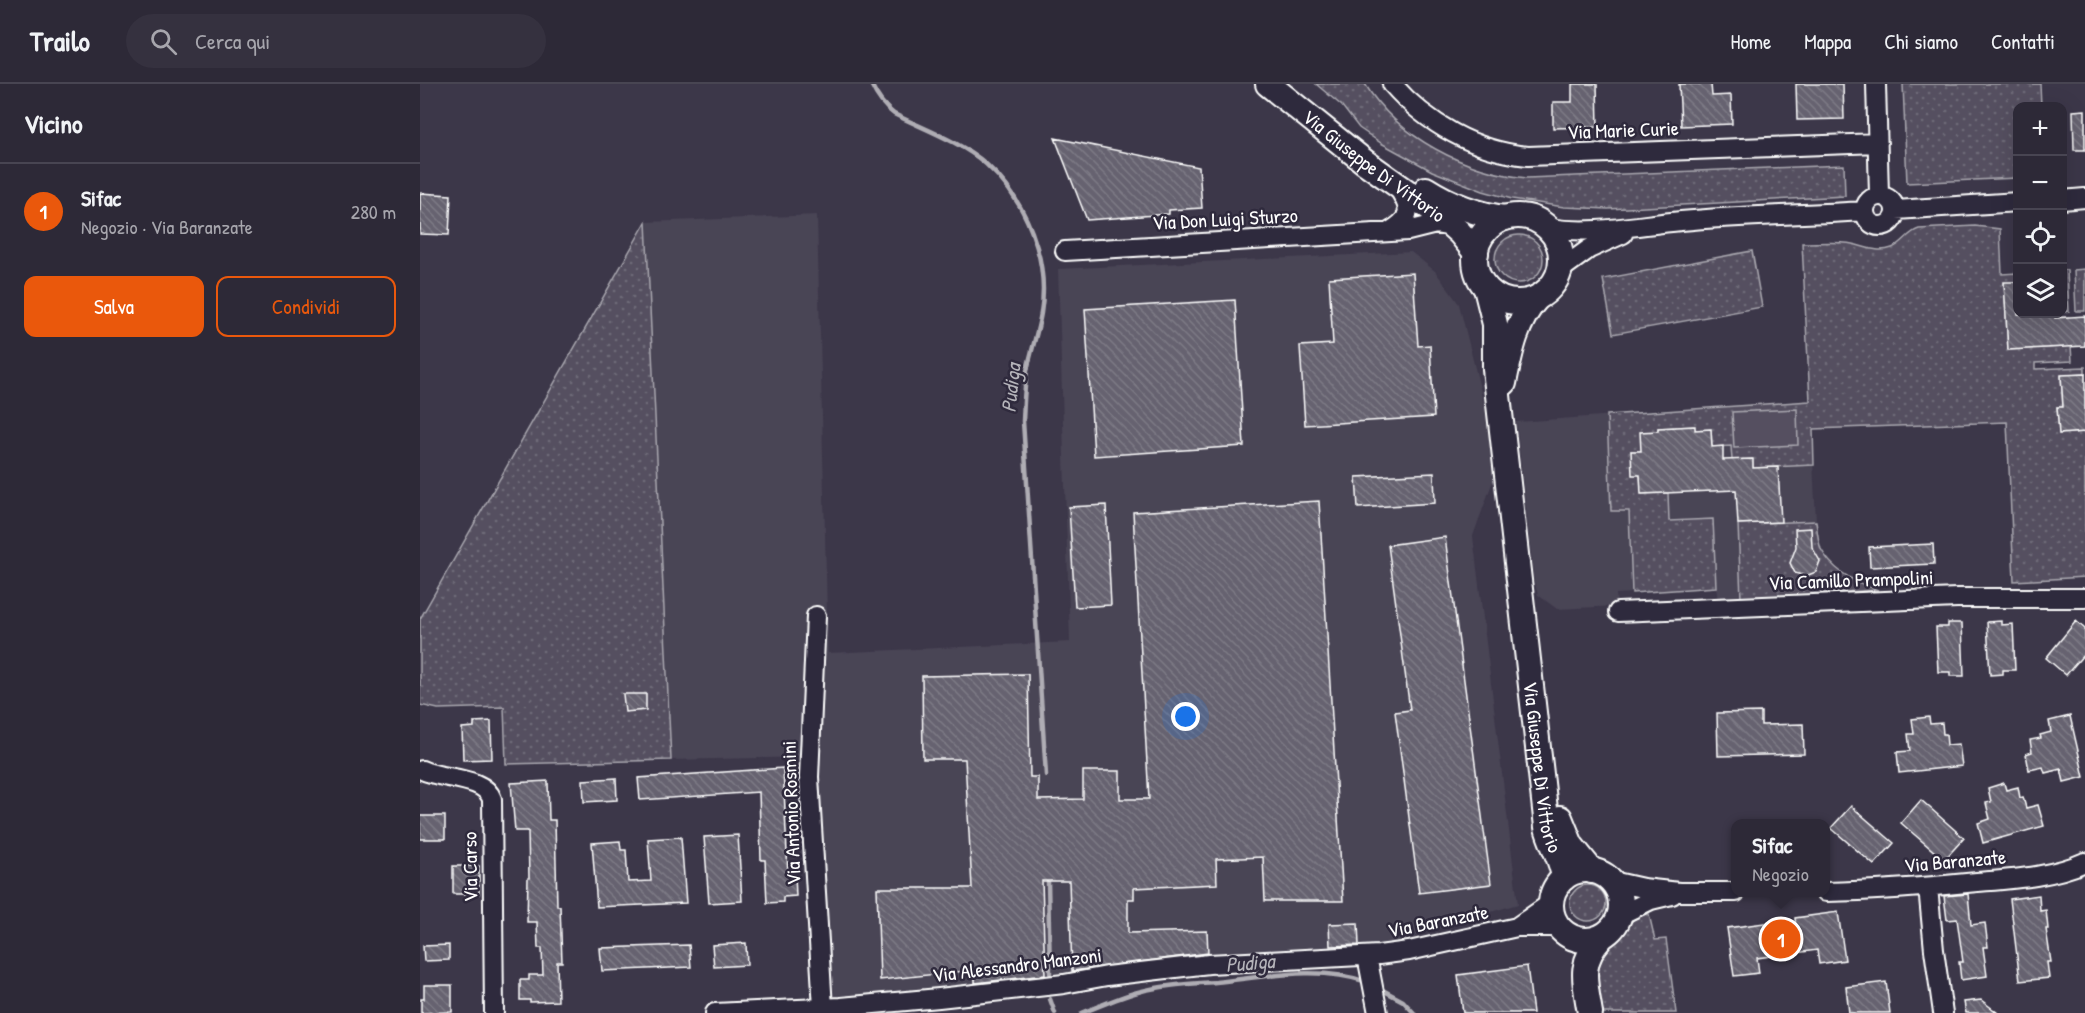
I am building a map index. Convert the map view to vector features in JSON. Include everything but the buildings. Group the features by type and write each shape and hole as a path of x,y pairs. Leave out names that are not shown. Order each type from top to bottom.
{"street":[{"name":"Via Giuseppe Di Vittorio","path":"1268,84 1365,162 1454,227 1476,252"},
{"name":"Via Giuseppe Di Vittorio","path":"1288,84 1375,153 1442,199 1470,211 1505,218"},
{"name":"Via Marie Curie","path":"1392,84 1432,121 1469,141 1511,155 1878,143"},
{"path":"1876,84 1880,195"},
{"path":"1389,232 1404,222 1408,215 1407,202 1396,184"},
{"path":"1880,195 1892,201 1896,210 1890,223 1881,226 1876,226 1868,220 1865,212 1867,202 1880,195"},
{"path":"2067,200 2085,198"},
{"path":"1896,210 2013,202"},
{"path":"1548,228 1581,231 1643,227 1682,221 1865,212"},
{"path":"1523,216 1533,218 1548,228 1554,235 1561,252 1560,270 1552,286 1538,298 1529,301 1501,299 1486,288 1476,268 1476,252 1482,235 1496,222 1505,218 1523,216"},
{"name":"Via Don Luigi Sturzo","path":"1065,251 1408,231 1436,224 1454,227"},
{"path":"1560,270 1589,249 1643,227"},
{"name":"Via Giuseppe Di Vittorio","path":"1486,288 1495,324 1495,369 1528,654 1536,744 1547,827 1563,865 1564,878"},
{"name":"Via Giuseppe Di Vittorio","path":"1500,403 1518,328 1524,315 1538,298"},
{"name":"Via Camillo Prampolini","path":"1618,612 1958,598 2085,598"},
{"name":"Via Antonio Rosmini","path":"816,616 809,777 820,1010"},
{"name":"Via Giuseppe Di Vittorio","path":"1528,654 1553,790 1562,826 1571,845 1602,876"},
{"name":"Via Carso","path":"422,770 432,775 480,785 488,790 492,799 494,1013"},
{"name":"Via Baranzate","path":"1830,892 1928,887 2031,876 2085,862"},
{"path":"1601,938 1590,941 1564,932 1554,920 1551,903 1557,885 1564,878 1582,870 1642,888 1679,892 1731,892"},
{"path":"1590,1013 1585,975 1586,965 1591,949 1616,924 1622,903 1619,891 1602,876"},
{"path":"1928,887 1943,1013"},
{"path":"1620,915 1650,900 1679,892"},
{"name":"Via Baranzate","path":"1517,927 1551,903"},
{"name":"Via Baranzate","path":"1325,958 1370,969 1409,951 1517,927 1564,932"},
{"path":"1564,932 1575,1013"},
{"name":"Via Alessandro Manzoni","path":"715,1013 820,1010 1051,986 1209,964 1325,958"},
{"path":"1370,969 1377,1008"}],"shaded area":[{"path":"1316,84 1365,84 1396,121 1415,136 1458,160 1504,174 1527,178 1844,165 1845,196 1608,209 1564,207 1512,199 1483,191 1432,171 1381,143 1359,128 1342,106"},
{"path":"1903,84 2040,84 2041,102 2013,102 2013,178 1907,183"},
{"path":"817,215 828,653 1070,642 1058,269 1411,252 1435,271 1459,304 1499,464 1473,536 1518,904 1384,947 834,998 809,777 810,757 671,760 646,222"},
{"path":"646,222 671,760 506,764 504,707 438,709 420,705 420,619"},
{"path":"1975,226 2000,229 2002,274 2013,273 2013,282 2004,283 2008,350 2062,347 2061,318 2069,317 2072,361 2035,363 2035,369 2085,367 2085,374 2061,376 2063,407 2057,407 2059,434 2085,432 2085,577 2014,581 2007,422 1813,429 1814,465 1753,468 1752,459 1732,460 1731,446 1712,447 1711,429 1695,430 1694,426 1658,428 1641,451 1631,451 1640,475 1642,494 1668,493 1669,521 1713,519 1716,587 1632,593 1629,511 1611,511 1607,415 1810,401 1802,243 1845,243 1886,250 1896,246 1919,229"},
{"path":"1514,235 1524,235 1539,245 1543,259 1542,268 1533,279 1524,283 1514,283 1499,273 1495,264 1495,254 1505,239"},
{"path":"1752,251 1762,307 1613,334 1603,279"},
{"path":"2085,269 2085,311 2076,311 2074,270"},
{"path":"2067,270 2069,311 2067,311"},
{"path":"1810,401 1816,521 1821,549 1839,570 1853,580 1878,590 1718,601 1716,587 1616,594 1617,606 1557,609 1538,595 1534,581 1516,422"},
{"path":"1797,409 1798,445 1734,448 1732,412"},
{"path":"1816,521 1821,549 1831,563 1861,584 1878,590 1741,599 1738,524"},
{"path":"1588,885 1601,890 1606,903 1601,916 1588,921 1575,916 1570,903 1575,890"},
{"path":"1648,910 1655,940 1666,939 1676,1013 1603,1013 1598,977 1601,960 1613,941 1637,916"}],"waterway":[{"name":"Pudiga","path":"871,84 881,101 894,114 954,142 986,164 1013,195 1032,232 1038,252 1043,293 1040,320 1026,377 1023,421 1046,775"},
{"name":"Pudiga","path":"1048,881 1050,973"},
{"name":"Pudiga","path":"1082,1013 1131,994 1177,985 1311,973 1349,977 1367,982"},
{"name":"Pudiga","path":"1377,987 1403,1001 1414,1013"},
{"name":"Pudiga","path":"1050,999 1055,1013"}],"place":[{"name":"Sifac","path":"1781,939"}]}
